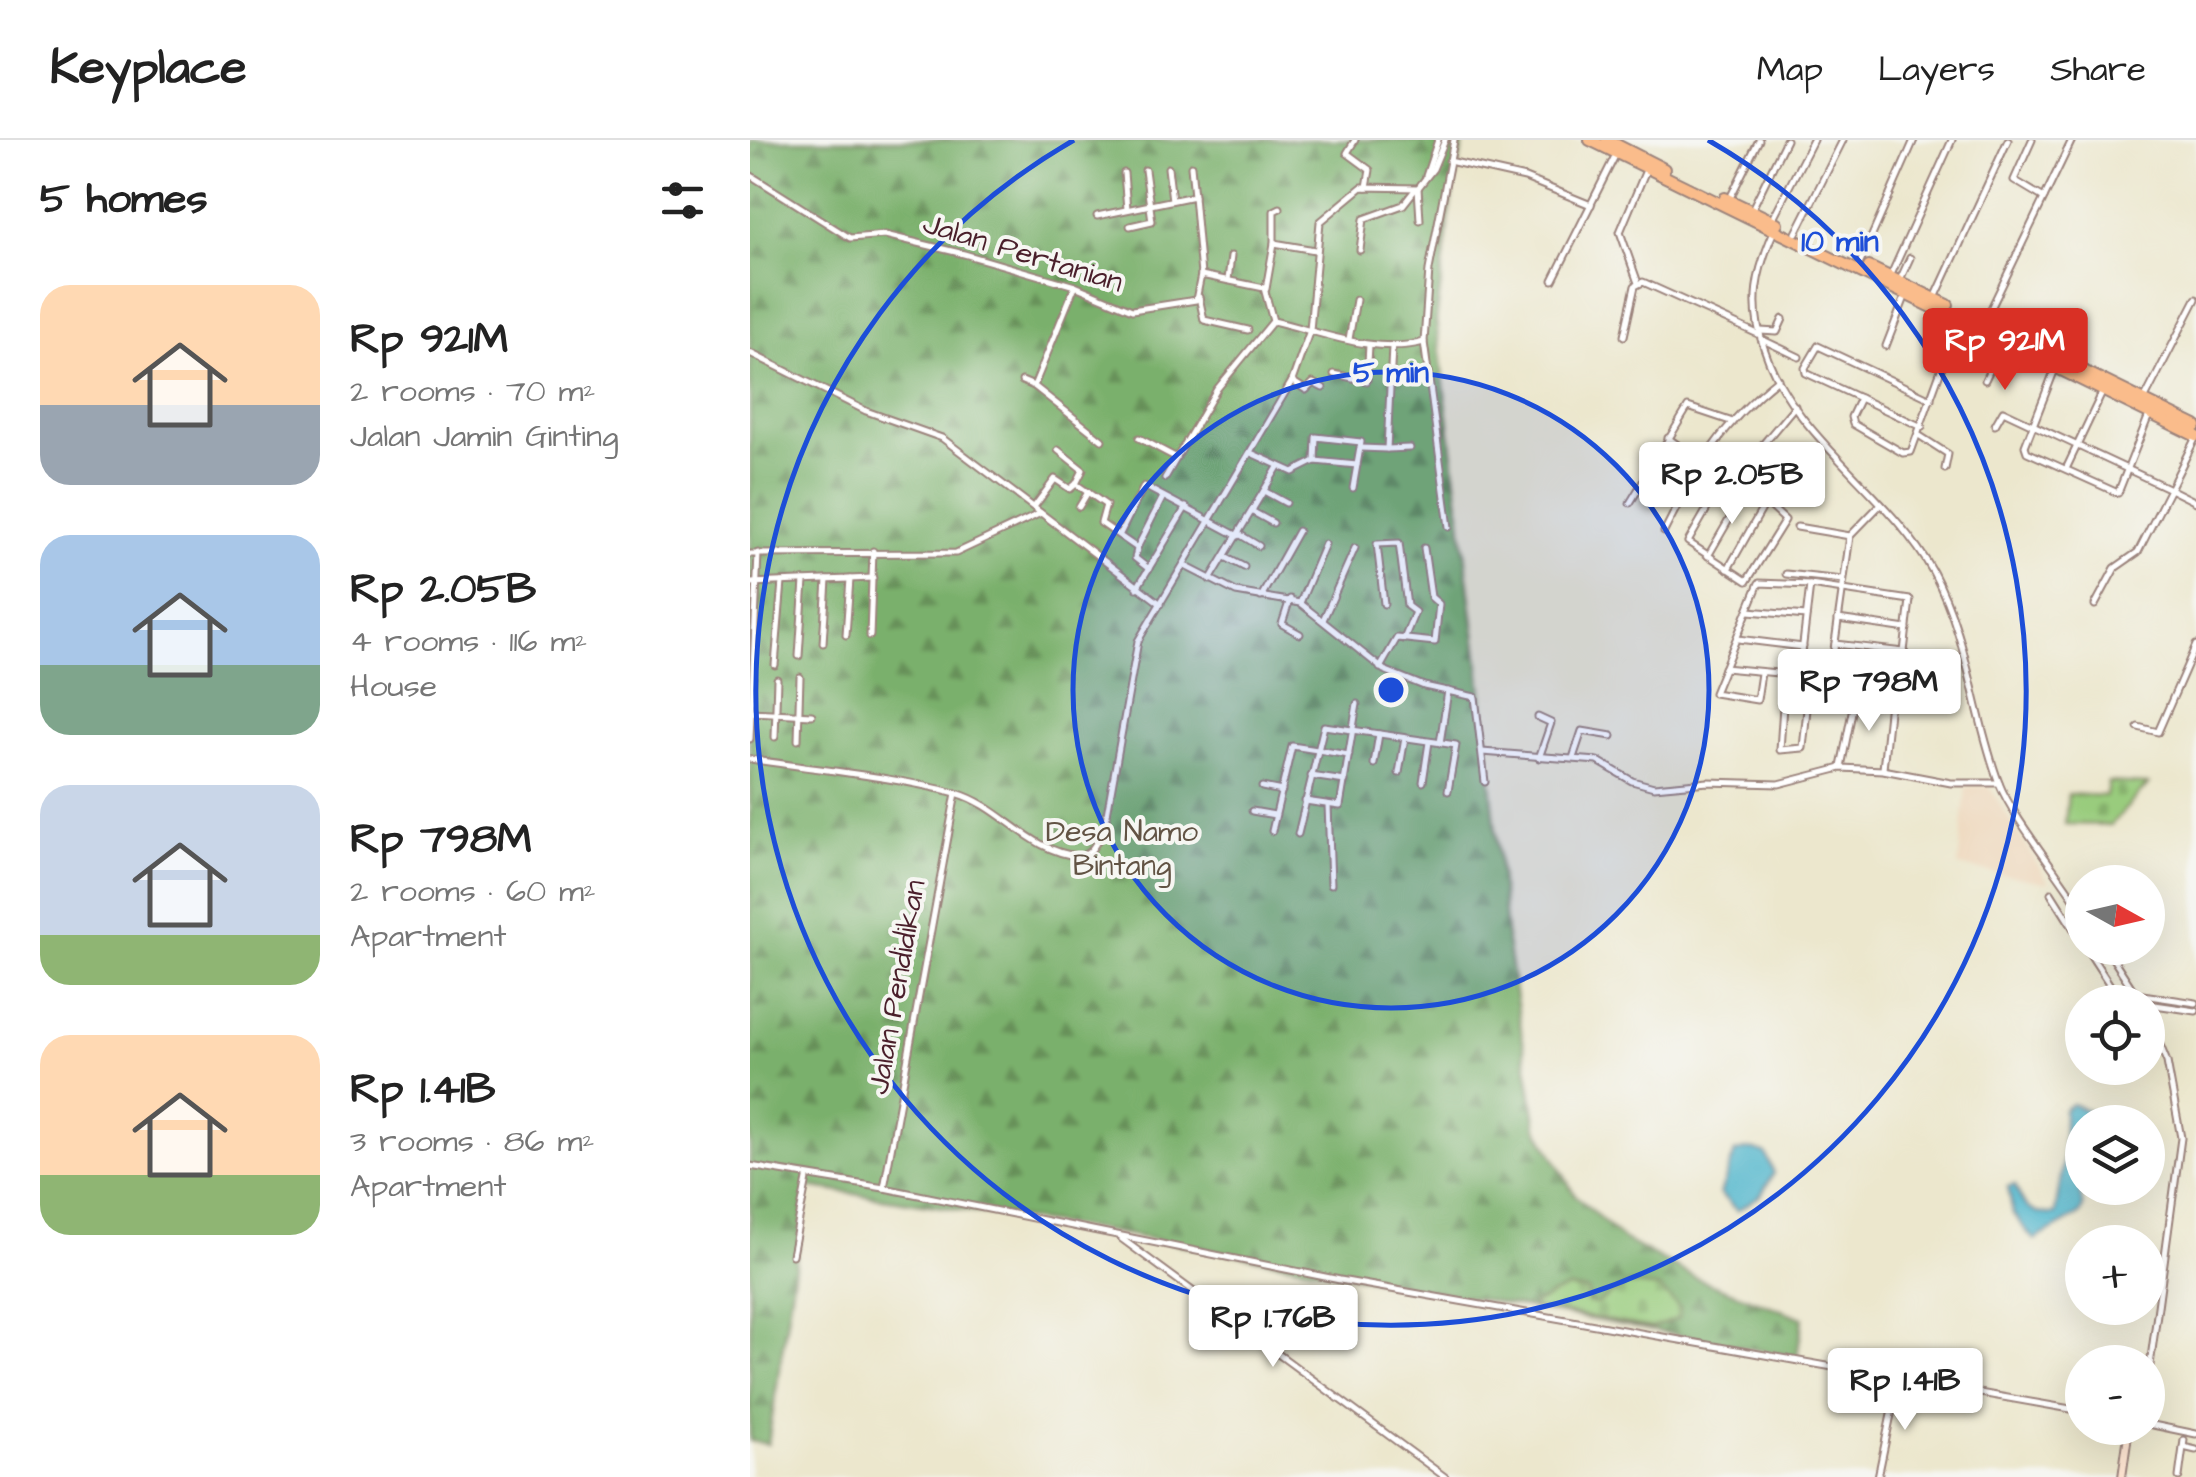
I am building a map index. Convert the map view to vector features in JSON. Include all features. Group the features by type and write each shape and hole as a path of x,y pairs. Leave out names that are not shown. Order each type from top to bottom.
{"highway":[{"path":"1590,140 1773,225 2104,389 2150,405 2196,436"},
{"path":"1606,140 1751,210 1773,225 1860,263 2196,426"}],"street":[{"path":"1355,140 1347,153 1370,170 1367,186"},
{"path":"1449,527 1424,342 1429,270 1454,140"},
{"path":"1729,200 1760,140"},
{"path":"1751,210 1786,140"},
{"path":"1813,140 1773,225 1754,287 1760,335 1794,406 1915,545 1944,597 1968,660 1999,783 2065,884"},
{"path":"1796,233 1843,140"},
{"path":"1860,263 1914,140"},
{"path":"1894,280 1952,140"},
{"path":"1935,299 2008,140"},
{"path":"2032,140 2014,179 2044,198"},
{"path":"1984,322 2072,140"},
{"path":"1360,250 1364,219 1403,205 1426,179 1438,141"},
{"path":"1553,280 1616,153"},
{"path":"1449,161 1530,180 1592,205"},
{"path":"1191,166 1201,275 1199,297 1204,320 1248,330"},
{"path":"1168,168 1172,200"},
{"path":"1624,336 1638,283 1620,232 1647,168"},
{"path":"1130,226 1152,222 1146,170"},
{"path":"1124,173 1128,209"},
{"name":"Jalan Pertanian","path":"750,175 850,238 885,235 1075,286 1132,310 1199,297"},
{"path":"750,759 956,794 992,811 1037,845 1078,856 1088,853 1104,831 1138,641 1292,381 1310,330 1320,222 1367,186 1417,188"},
{"path":"1417,188 1420,220"},
{"path":"1098,216 1194,196"},
{"path":"1273,321 1266,290 1274,243 1274,211 1280,208"},
{"path":"1274,243 1315,250"},
{"path":"1228,280 1231,256"},
{"path":"1894,280 1910,258"},
{"path":"1201,275 1266,290"},
{"path":"1638,283 1652,284 1799,357"},
{"path":"1034,386 1075,286"},
{"path":"1886,346 1906,294"},
{"path":"2056,366 2024,450 2118,493 2150,405 2196,299"},
{"path":"1349,339 1356,300"},
{"path":"1860,398 1850,420 1859,429 1905,454 1912,450 1960,317"},
{"path":"1760,335 1777,332 1783,319"},
{"path":"1273,321 1392,348 1424,342"},
{"path":"1165,478 1216,389 1273,321"},
{"path":"1985,380 2004,340"},
{"path":"1334,374 1367,381 1370,344"},
{"path":"1922,427 1805,372 1814,346 1931,399"},
{"path":"1386,449 1392,348"},
{"path":"750,353 821,391 942,438 1160,604"},
{"path":"1664,532 1700,461 1730,422 1778,379"},
{"path":"1022,381 1034,386 1102,440"},
{"path":"1292,381 1302,388 1313,383 1323,388"},
{"path":"2066,470 2104,389"},
{"path":"1736,476 1784,520 1748,580 1688,540 1714,495 1736,476 1794,406"},
{"path":"1630,502 1689,407 1730,422"},
{"path":"1995,425 2002,411 2196,502"},
{"path":"1920,436 1948,454 1944,469"},
{"path":"2095,605 2115,568 2138,552 2196,436"},
{"path":"1315,460 1316,437 1361,442 1353,488"},
{"path":"1139,438 1177,463"},
{"path":"1668,438 1700,461"},
{"path":"1361,448 1410,448"},
{"path":"1034,507 1052,476 1071,489 1084,470 1058,450"},
{"path":"1251,453 1300,472 1305,463 1315,460 1357,464"},
{"path":"1209,581 1278,466"},
{"path":"1076,484 1107,506 1100,523 1137,548"},
{"path":"1120,536 1141,486 1258,546"},
{"path":"1708,556 1748,487"},
{"path":"1264,490 1286,502"},
{"path":"1079,507 1088,492"},
{"path":"1149,568 1135,558 1163,497"},
{"path":"1728,569 1766,502"},
{"path":"1724,668 1827,680 1836,644 1850,536 1881,504"},
{"path":"1137,588 1186,507"},
{"path":"750,554 956,553 1041,512"},
{"path":"1252,512 1273,522"},
{"path":"1796,527 1850,536"},
{"path":"1261,598 1298,531"},
{"path":"1384,604 1377,544 1399,543 1406,606 1415,612 1404,639"},
{"path":"1300,603 1325,544"},
{"path":"1323,620 1355,548"},
{"path":"1380,668 1397,638 1435,642 1439,604 1431,596 1424,548"},
{"path":"870,636 872,551"},
{"path":"750,738 758,554"},
{"path":"1224,557 1244,567"},
{"path":"1184,566 1209,581 1261,598 1300,603 1380,668 1448,692 1475,697 1485,782"},
{"path":"1786,574 1910,600 1899,676 1832,669"},
{"path":"754,583 873,578"},
{"path":"846,636 850,579"},
{"path":"823,643 827,580"},
{"path":"798,656 804,581"},
{"path":"1761,672 1754,700 1715,694 1761,581 1842,584"},
{"path":"775,665 782,582"},
{"path":"1800,678 1810,585"},
{"path":"1290,599 1282,624 1300,634"},
{"path":"1749,611 1806,616"},
{"path":"1838,619 1907,628"},
{"path":"1738,639 1803,647"},
{"path":"1836,644 1904,652"},
{"path":"2138,727 2158,732 2196,645"},
{"path":"1840,768 1860,672"},
{"path":"1785,676 1780,750 1803,749 1810,680"},
{"path":"798,740 800,678"},
{"path":"775,737 777,679"},
{"path":"1440,743 1448,692"},
{"path":"1883,770 1890,702"},
{"path":"1306,801 1340,806 1357,704"},
{"path":"751,712 812,715"},
{"path":"1538,717 1551,722 1540,758"},
{"path":"1298,834 1324,726 1456,745 1448,791"},
{"path":"1573,758 1582,731 1612,736"},
{"path":"1374,764 1379,734"},
{"path":"1399,773 1405,738"},
{"path":"1423,782 1429,742"},
{"path":"1272,831 1292,746 1349,755"},
{"path":"1482,752 1606,764 1625,778 1654,787 1708,782 1780,784 1840,768 1883,770 1952,783 1999,783"},
{"path":"1311,776 1344,781"},
{"path":"1262,787 1282,791"},
{"name":"Jalan Pendidikan","path":"884,1188 956,794"},
{"path":"1328,805 1331,884"},
{"path":"1252,811 1275,816"},
{"path":"2052,894 2065,915"},
{"path":"2165,998 2196,1003"},
{"path":"2165,1007 2196,1012"},
{"path":"2153,1345 2181,1138 2165,1057"},
{"path":"750,1166 807,1179 884,1188 1120,1238 2065,1409"},
{"path":"792,1255 807,1179"},
{"path":"1120,1238 1445,1477"},
{"path":"1878,1477 1898,1381"},
{"path":"2165,1428 2196,1434"},
{"path":"2179,1477 2184,1443 2196,1450"},
{"path":"2122,1477 2127,1445"}],"shaded area":[{"path":"1989,786 2049,883 1958,866 1966,787"}],"green space":[{"name":"Desa Namo Bintang","path":"750,140 1464,140 1451,202 1436,321 1479,664 1507,942 1537,1127 1575,1195 1621,1238 1698,1279 1803,1318 1797,1357 1107,1231 807,1187 768,1444 750,1441"},
{"path":"2108,782 2148,784 2111,825 2065,824 2068,794 2106,796"},
{"path":"1627,1284 1659,1288 1680,1308 1679,1318 1652,1328 1534,1308 1535,1303 1568,1288 1588,1291 1587,1302 1596,1304"}],"water":[{"path":"2064,1110 2065,1205 2083,1207 2080,1214 2034,1240 2013,1214 2008,1187 2015,1185 2025,1205 2033,1211 2055,1214 2063,1163"},
{"path":"1751,1149 1765,1153 1774,1173 1761,1195 1737,1211 1720,1194 1735,1152"}]}
